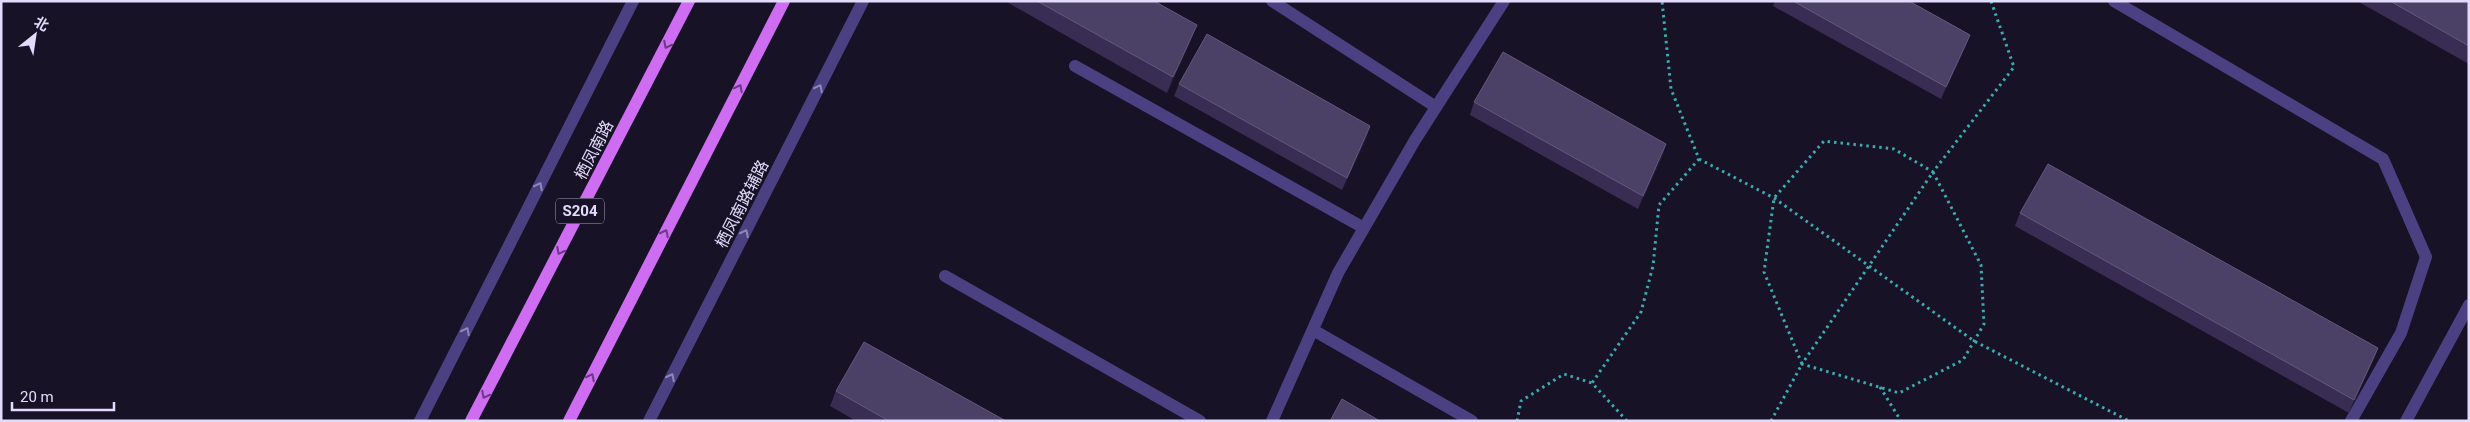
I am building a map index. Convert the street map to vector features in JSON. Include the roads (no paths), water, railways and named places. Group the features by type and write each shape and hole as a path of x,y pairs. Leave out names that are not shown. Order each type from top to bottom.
{"main road":[{"name":"栖凤南路","path":"471,421 689,1"},
{"path":"569,421 784,1"}],"street":[{"path":"420,421 633,1"},
{"name":"栖凤南路辅路","path":"649,421 863,1"},
{"path":"1272,1 1436,106"},
{"path":"1272,421 1338,272 1436,106 1504,1"},
{"path":"2114,1 2383,159 2426,257 2401,334 2351,421"},
{"path":"1075,66 1364,228"},
{"path":"945,276 1200,421"},
{"path":"2406,421 2469,305"},
{"path":"1313,330 1472,421"}]}
